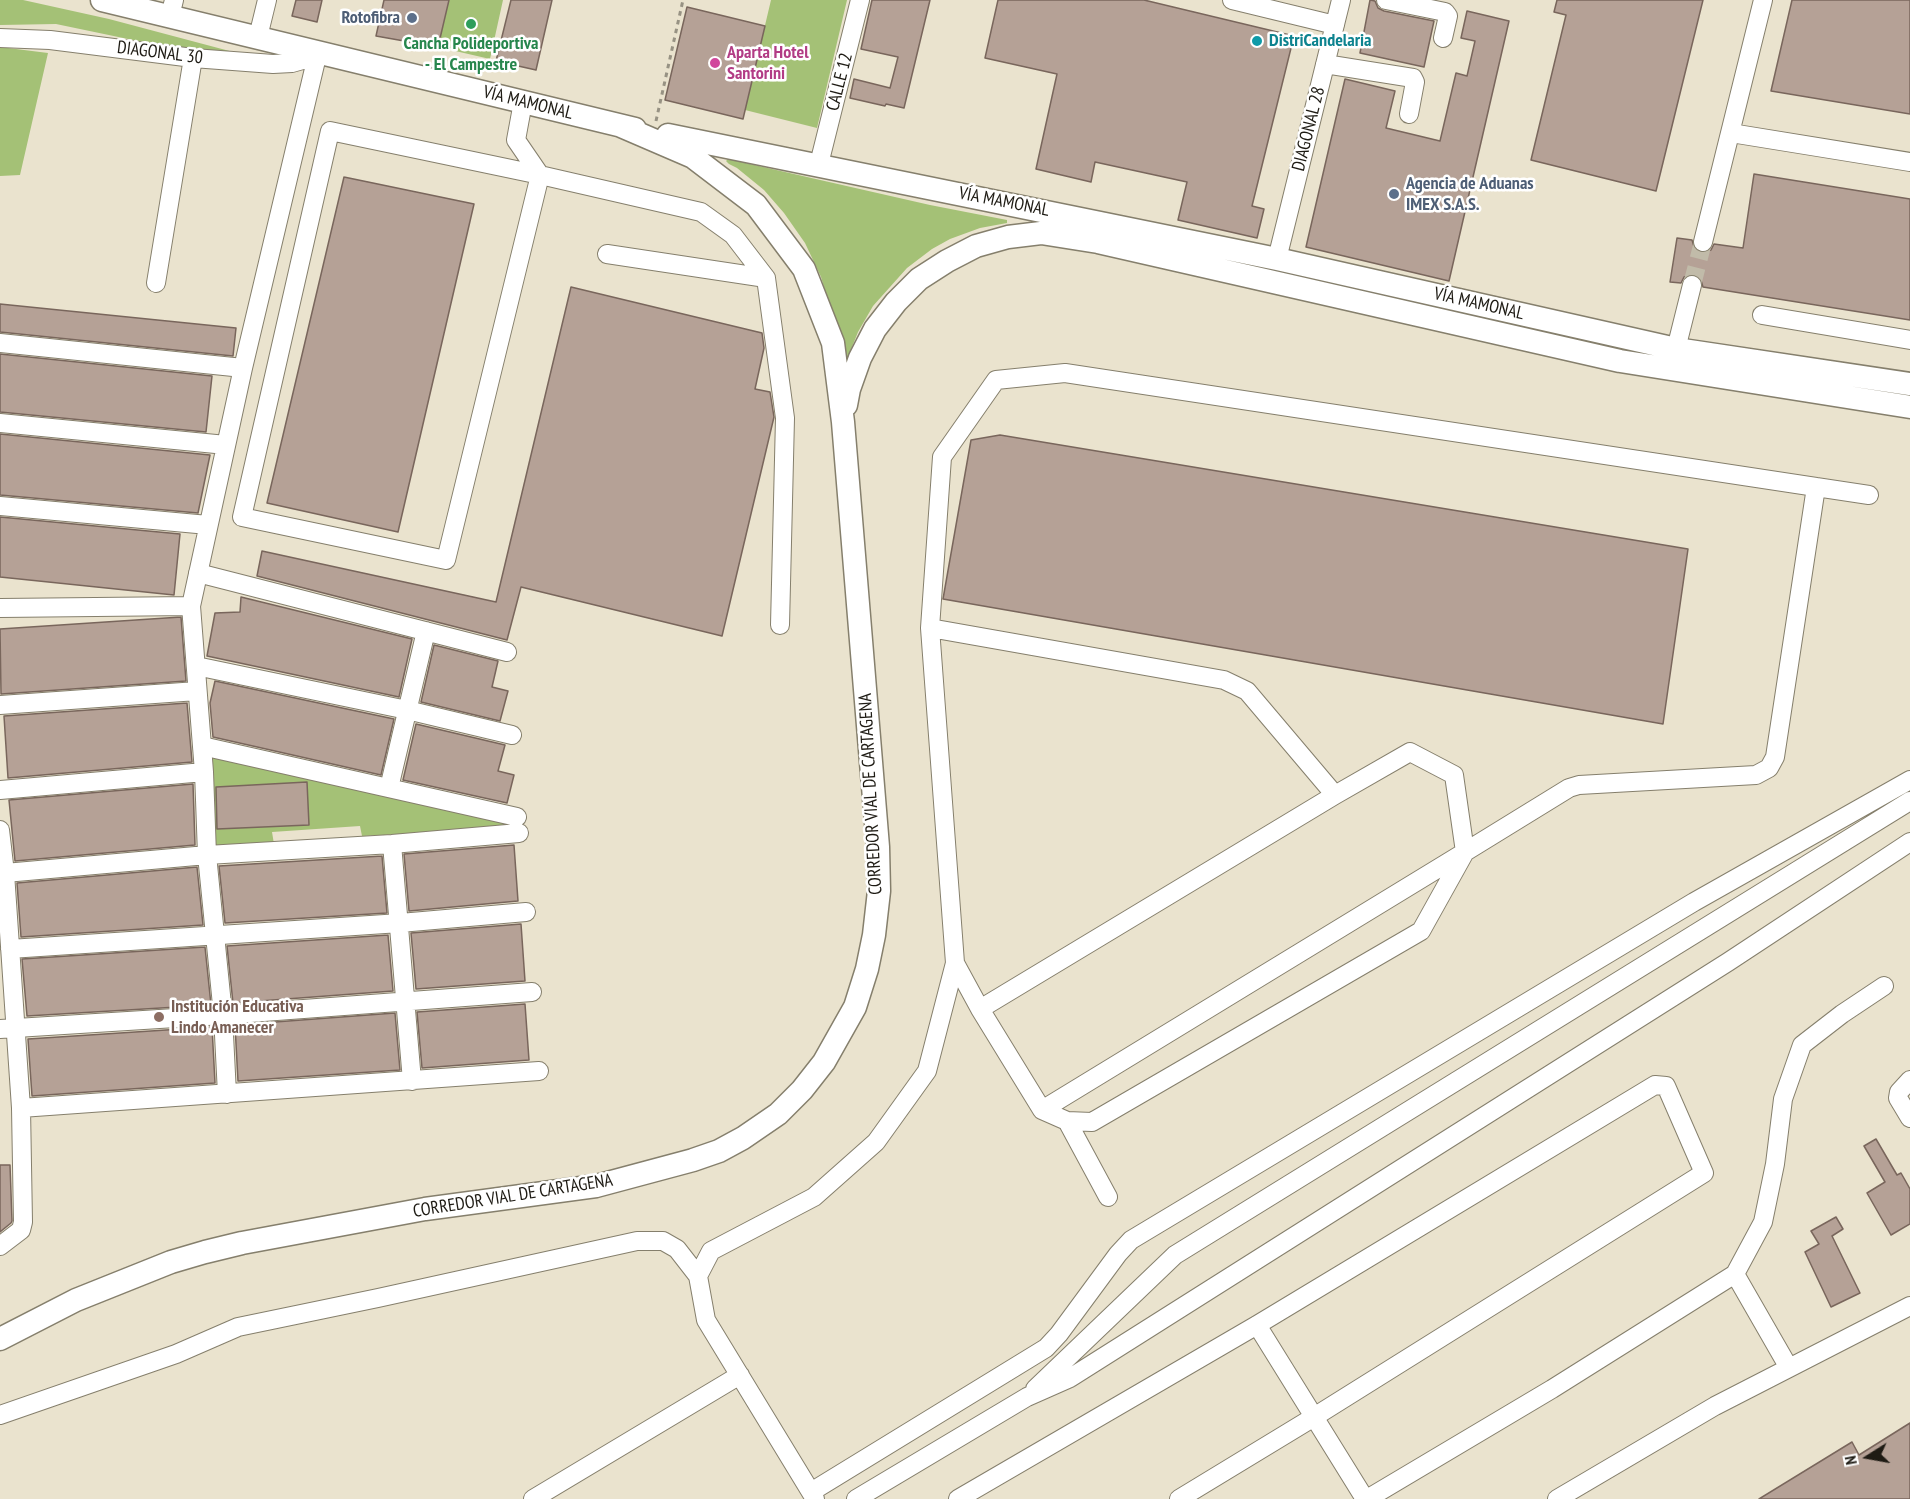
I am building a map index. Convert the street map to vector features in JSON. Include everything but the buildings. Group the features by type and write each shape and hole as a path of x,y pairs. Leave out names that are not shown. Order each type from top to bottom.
{"main road":[{"name":"VÍA MAMONAL","path":"102,0 172,8 258,37 621,126 819,164 1278,259 1677,349 1910,384"},
{"name":"CORREDOR VIAL DE CARTAGENA","path":"0,1339 76,1300 171,1262 205,1252 425,1209 596,1186 718,1151 743,1138 778,1114 802,1090 824,1062 855,1007 867,969 874,934 879,891 878,847 843,422 833,343 804,269 756,206 693,157 621,126"},
{"name":"VÍA MAMONAL","path":"1041,233 1098,242 1620,361 1910,407"},
{"name":"CORREDOR VIAL DE CARTAGENA","path":"843,422 849,389 860,358 875,329 896,302 919,279 976,246 1008,237 1041,233"}],"street":[{"path":"258,37 267,0"},
{"name":"CALLE 12","path":"819,164 860,0"},
{"path":"1232,0 1335,25"},
{"name":"DIAGONAL 28","path":"1278,259 1341,0"},
{"path":"1386,0 1445,12 1448,16 1443,38"},
{"path":"1702,242 1763,0"},
{"name":"DIAGONAL 30","path":"0,38 67,42 193,58 292,63 318,52"},
{"path":"227,1094 223,1015 207,855 204,772 191,606 243,368 318,52"},
{"path":"156,283 193,58"},
{"path":"1325,64 1413,78 1415,82 1409,114"},
{"path":"523,102 516,140 540,175 446,560 242,517 330,131 540,175 701,212 733,235 766,278 785,418 780,626"},
{"path":"1731,133 1910,162"},
{"path":"607,254 766,278"},
{"path":"1677,349 1692,285"},
{"path":"1762,315 1910,340"},
{"path":"0,343 243,368"},
{"path":"698,1276 711,1251 814,1197 876,1142 927,1071 955,963 930,628 942,458 996,380 1065,373 1869,495"},
{"path":"0,423 226,445"},
{"path":"1042,1110 1569,788 1580,785 1756,775 1768,768 1775,757 1816,487"},
{"path":"0,506 208,525"},
{"path":"198,573 507,652"},
{"path":"0,608 191,606"},
{"path":"930,628 1224,680 1247,691 1335,795"},
{"path":"389,788 426,631"},
{"path":"196,666 407,710 512,735"},
{"path":"0,705 197,691"},
{"path":"5,873 207,855 392,844 518,825 389,788 202,746"},
{"path":"955,963 980,1010 1042,1110 1067,1121 1092,1122 1421,931 1465,852 1454,775 1410,752 980,1010"},
{"path":"0,790 204,772"},
{"path":"0,1415 176,1354 238,1327 637,1241 663,1241 677,1249 698,1276 706,1320 813,1496 1047,1348 1131,1240 1694,902 1910,780"},
{"path":"1027,1397 1175,1255 1910,801"},
{"path":"0,830 10,949 8,1028 21,1108 23,1222 21,1230 0,1246"},
{"path":"856,1499 1027,1397 1070,1378 1728,962 1910,842"},
{"path":"392,844 412,1082"},
{"path":"10,949 400,923 526,912"},
{"path":"1257,1325 1366,1499 1552,1389 1735,1274 1763,1222 1775,1164 1783,1099 1802,1045 1842,1014 1884,986"},
{"path":"8,1028 531,992"},
{"path":"21,1108 412,1082 539,1071"},
{"path":"1910,1080 1899,1092 1898,1098 1910,1118"},
{"path":"958,1499 1257,1325 1655,1085 1666,1086 1704,1173 1179,1499"},
{"path":"1067,1121 1108,1197"},
{"path":"1735,1274 1788,1368"},
{"path":"1557,1499 1715,1406 1910,1306"},
{"path":"533,1499 740,1375"}],"path":[{"path":"653,132 683,0"}],"green space":[{"path":"0,0 23,0 109,19 237,53 152,44 56,24 0,25"},
{"name":"Cancha Polideportiva - El Campestre","path":"449,0 503,0 490,59 438,47"},
{"path":"771,0 847,0 817,128 745,110"},
{"path":"0,47 48,53 20,175 0,176"},
{"path":"728,159 1007,220 1007,223 980,228 950,239 907,268 873,306 858,332 846,362 821,277 805,243 764,190 729,164 726,161"},
{"path":"209,757 518,822 519,829 362,836 360,826 272,832 274,844 215,847"}],"tunnel":[{"path":"1692,285 1703,242"}],"place":[{"name":"Rotofibra","path":"412,18"},
{"name":"Cancha Polideportiva - El Campestre","path":"471,24"},
{"name":"DistriCandelaria","path":"1257,41"},
{"name":"Aparta Hotel Santorini","path":"715,63"},
{"name":"Agencia de Aduanas IMEX S.A.S.","path":"1394,194"},
{"name":"Institución Educativa Lindo Amanecer","path":"159,1017"}]}
